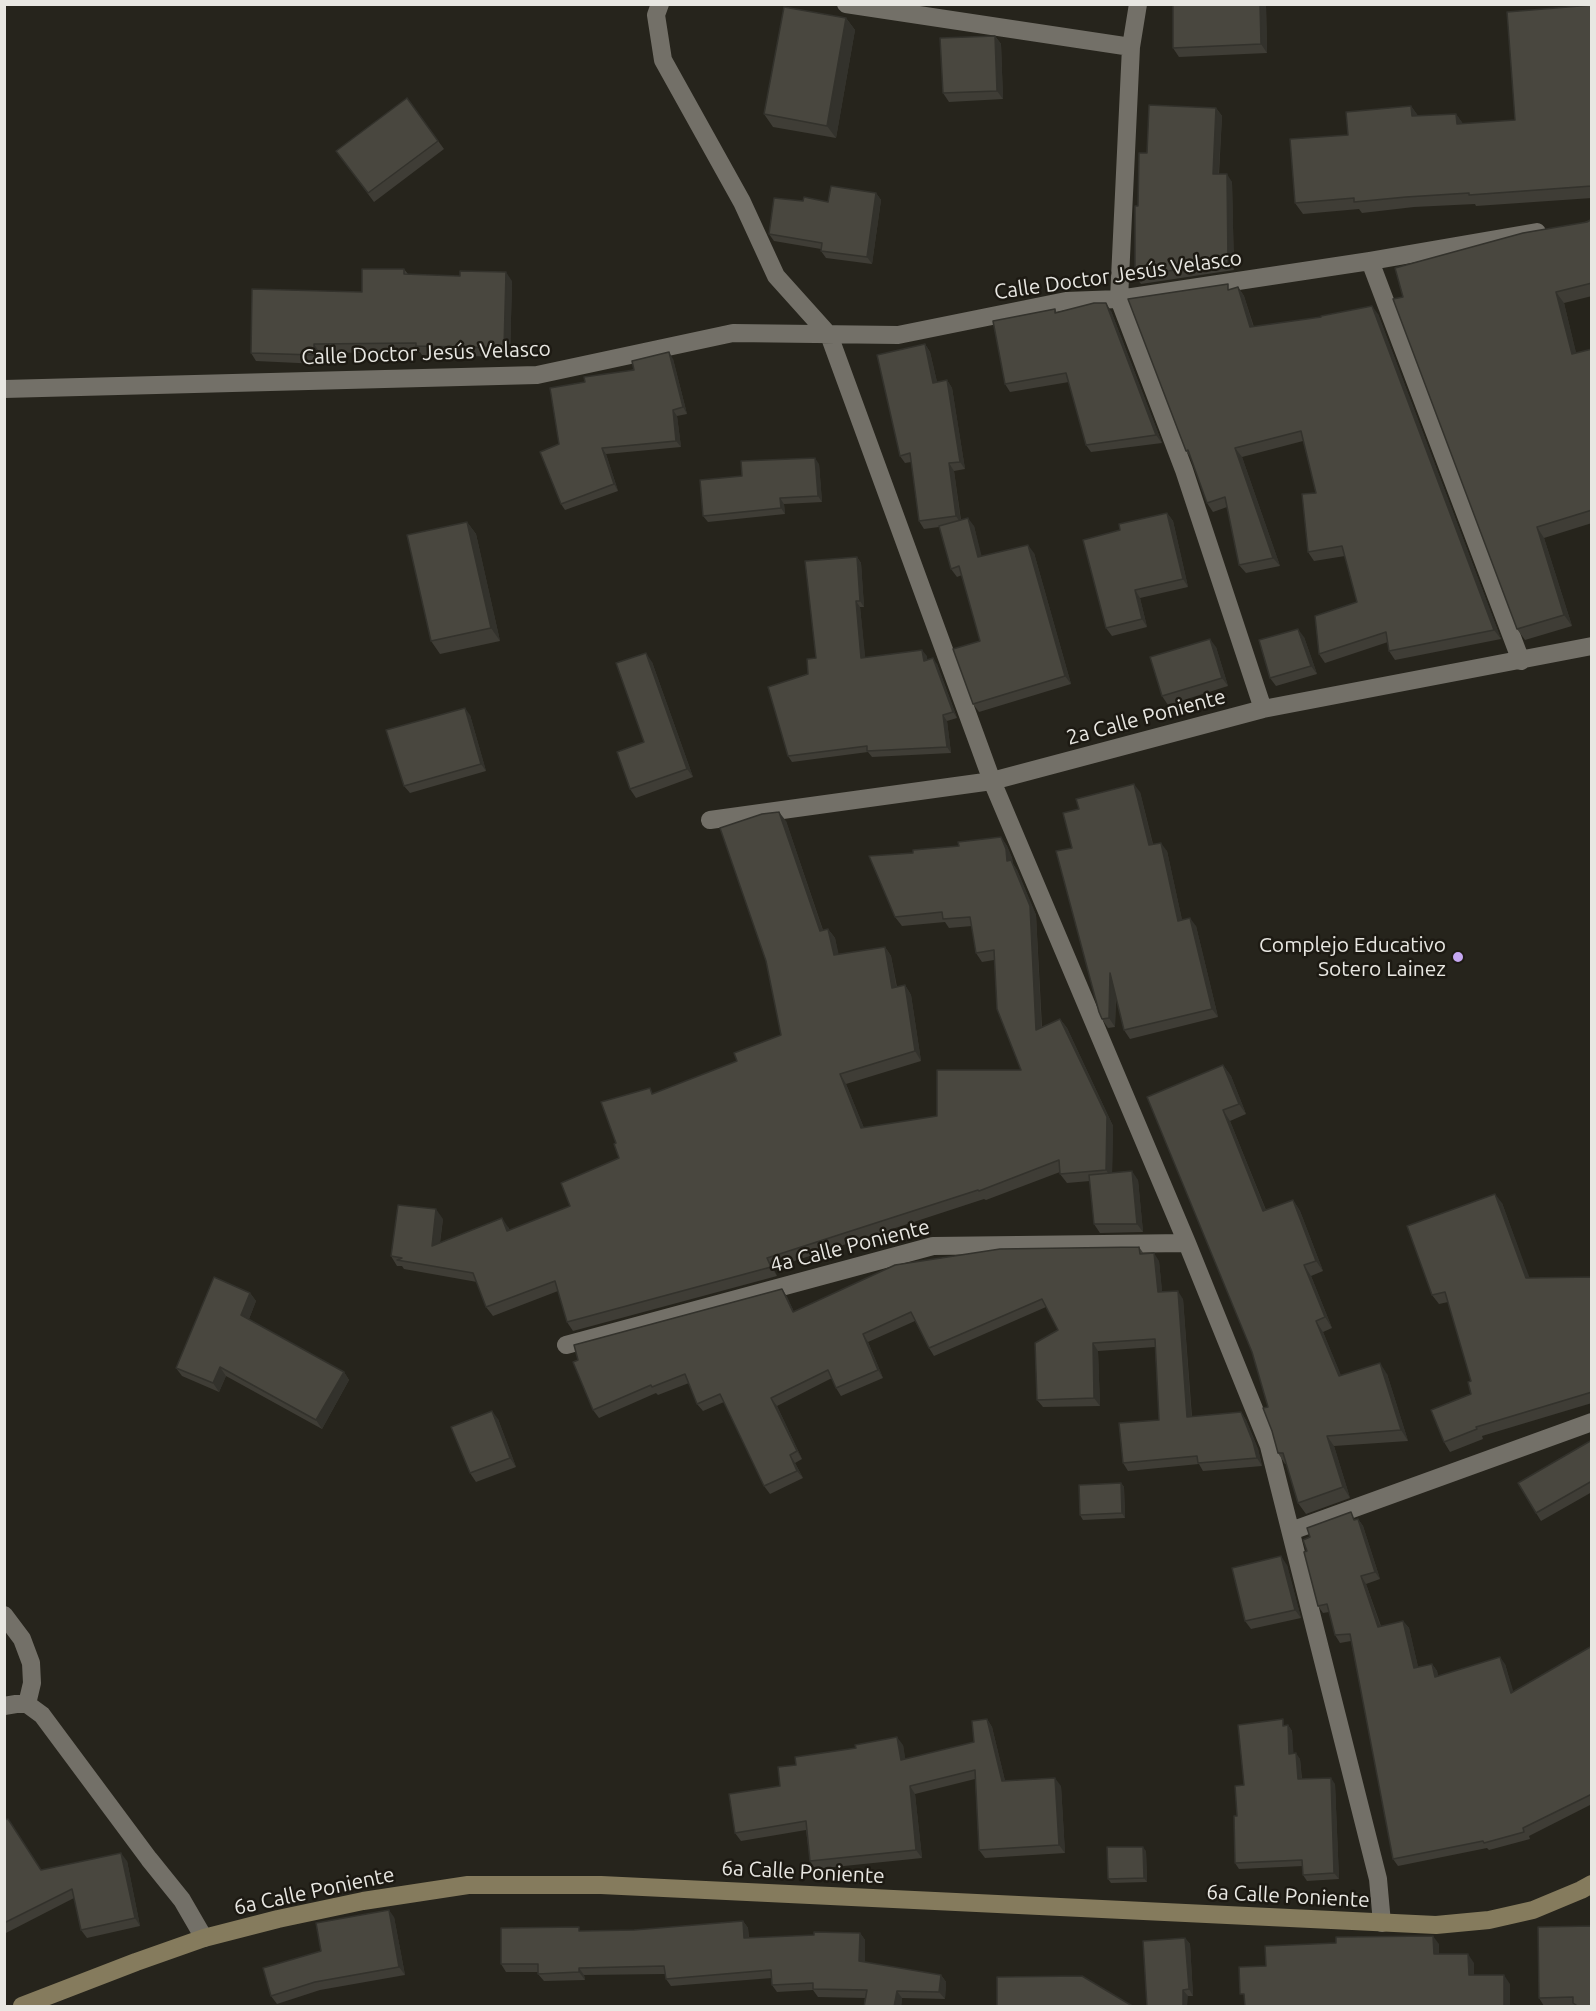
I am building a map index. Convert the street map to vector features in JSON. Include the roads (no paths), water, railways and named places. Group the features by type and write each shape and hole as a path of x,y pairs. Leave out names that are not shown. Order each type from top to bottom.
{"street":[{"path":"660,4 656,15 663,60 742,202 776,276 830,334 992,781 1187,1243 1269,1446 1378,1879 1382,1923"},
{"path":"846,4 1131,46"},
{"path":"1138,4 1131,46 1119,299 1184,470 1263,709"},
{"name":"Calle Doctor Jesús Velasco","path":"4,389 537,375 733,333 898,334 1066,301 1119,299 1370,261 1557,228"},
{"path":"1370,261 1521,661"},
{"name":"2a Calle Poniente","path":"710,819 992,781 1263,709 1592,646"},
{"name":"4a Calle Poniente","path":"566,1345 933,1246 1187,1243"},
{"path":"1291,1531 1592,1422"},
{"path":"4,1615 22,1639 31,1663 32,1683 27,1704"},
{"path":"4,1706 27,1704 42,1715 182,1900 204,1938"},
{"name":"6a Calle Poniente","path":"22,2007 204,1938 363,1901 468,1885 602,1885 1436,1924 1489,1920 1533,1910 1592,1884"}],"place":[{"name":"Complejo Educativo Sotero Lainez","path":"1458,957"}]}
